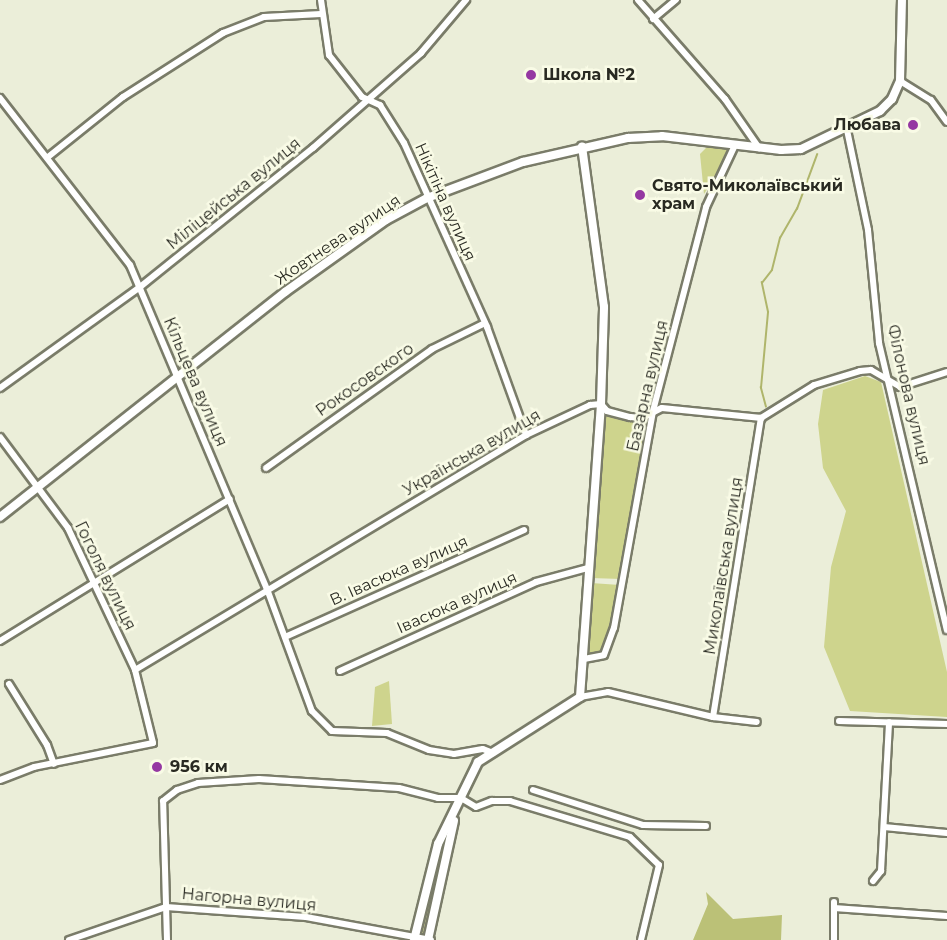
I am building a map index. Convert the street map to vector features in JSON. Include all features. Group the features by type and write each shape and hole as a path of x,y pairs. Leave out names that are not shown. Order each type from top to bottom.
{"main road":[{"name":"Жовтнева вулиця","path":"0,517 177,377 378,226 427,198 523,162 582,147 653,135 759,148 801,149 847,130 880,111 892,99 900,81 902,0"},
{"path":"414,938 438,844 454,816 478,762 580,697 602,404 604,307 582,147"},
{"path":"429,940 454,816"}],"street":[{"name":"Нікітіна вулиця","path":"321,0 321,14 333,63 369,99 380,105 392,123 485,323 526,435"},
{"name":"Міліцейська вулиця","path":"0,388 140,287 369,99 421,53 466,0"},
{"path":"638,0 724,99 759,148"},
{"path":"653,19 676,0"},
{"path":"48,157 123,97 224,33 264,17 321,14"},
{"path":"900,81 931,100 947,122"},
{"name":"Кільцева вулиця","path":"0,98 130,265 267,589 310,708 332,731 387,733 429,750 454,754 483,749 493,753"},
{"name":"Філонова вулиця","path":"847,130 862,197 879,343 947,630"},
{"name":"Базарна вулиця","path":"584,659 604,655 614,628 653,411 706,207 735,145"},
{"name":"Рокосовского","path":"266,468 432,349 485,323"},
{"path":"602,404 608,411 630,417 642,418 662,408 761,418 814,385 860,371 871,370 900,387 947,372"},
{"name":"Українська вулиця","path":"135,670 526,435 590,405 602,404"},
{"name":"Миколаївська вулиця","path":"713,717 761,418"},
{"name":"Гоголя вулиця","path":"0,437 68,528 135,670 153,743 54,764"},
{"path":"0,641 230,499"},
{"name":"В. Івасюка вулиця","path":"285,637 524,530"},
{"name":"Івасюка вулиця","path":"340,671 536,582 588,568"},
{"path":"0,780 54,764 47,745 9,684"},
{"path":"580,697 608,692 713,717 758,722"},
{"path":"839,721 947,724"},
{"path":"873,881 881,871 888,722"},
{"path":"166,940 164,801 177,790 198,783 259,779 369,785 438,798 461,798 476,807 492,801 510,801 630,837 659,865 641,940"},
{"path":"532,790 643,825 706,826"},
{"path":"884,827 947,833"},
{"path":"834,940 834,905 947,916"},
{"name":"Нагорна вулиця","path":"69,940 166,907 306,917 429,940"}],"green space":[{"path":"708,146 729,149 730,154 704,194 700,154"},
{"path":"865,376 881,382 947,672 947,717 850,711 824,647 831,567 846,511 823,468 818,424 823,390"},
{"path":"605,415 649,418 621,579 591,578"},
{"path":"591,583 620,585 602,654 587,656"},
{"path":"389,681 392,724 372,726 375,687"},
{"path":"447,839 427,931 423,934 419,931 438,850"},
{"path":"706,892 733,919 782,915 781,940 693,940 708,904"}],"waterway":[{"path":"766,407 761,388 768,312 762,283 772,270 780,238 797,209 817,155"}],"place":[{"name":"Школа №2","path":"531,75"},
{"name":"Любава","path":"913,125"},
{"name":"Свято-Миколаївський храм","path":"640,195"},
{"name":"956 км","path":"157,767"}]}
